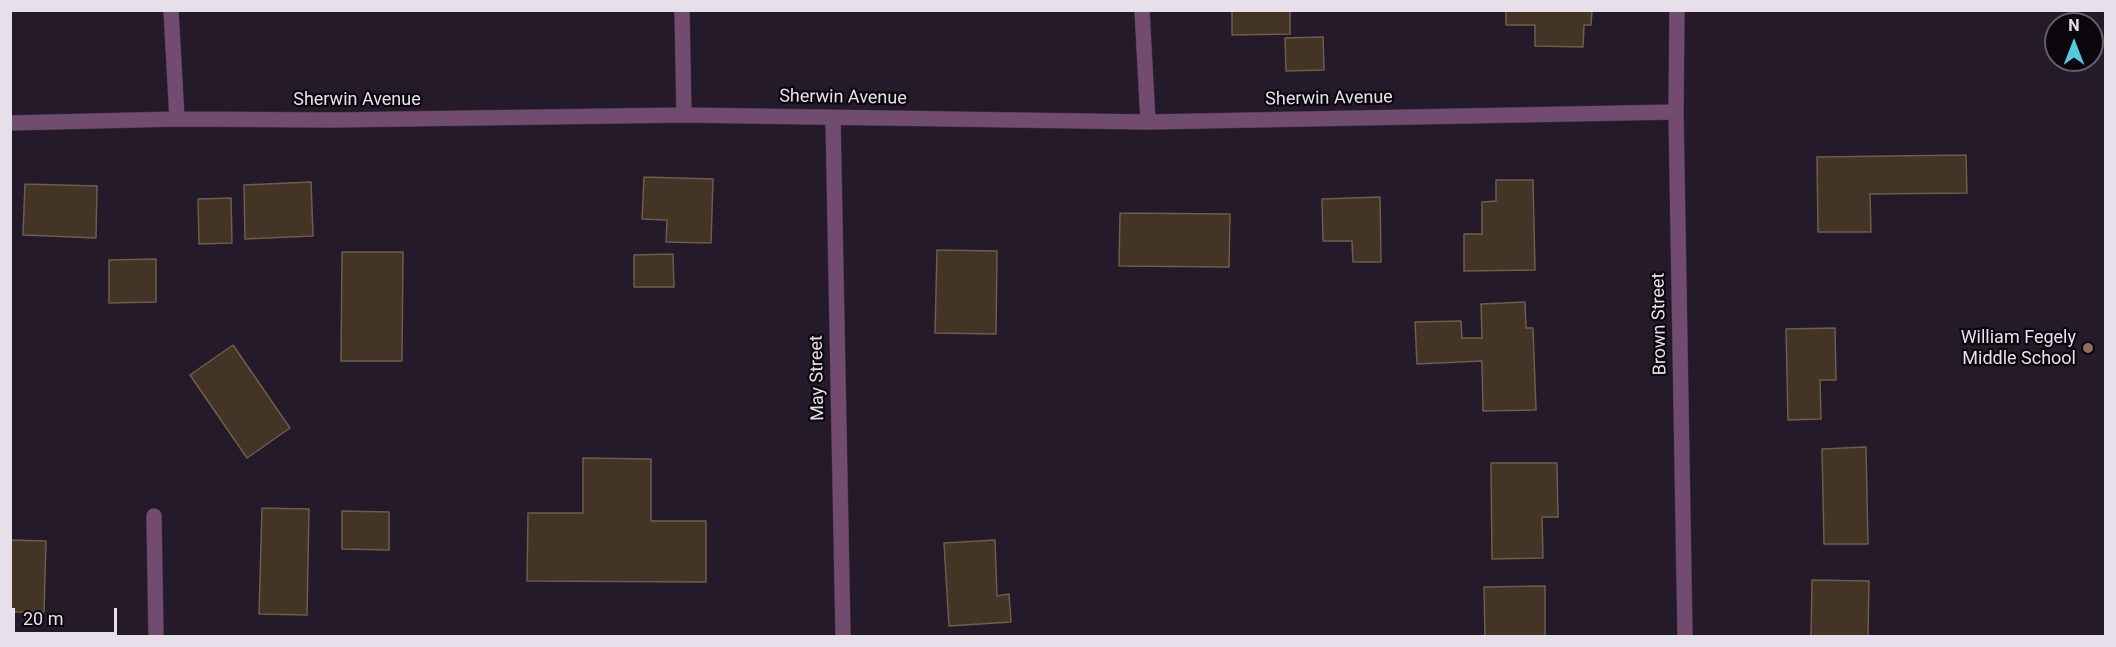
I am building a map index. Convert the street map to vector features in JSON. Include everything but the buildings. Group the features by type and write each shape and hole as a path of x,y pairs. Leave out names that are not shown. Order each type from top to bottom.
{"street":[{"path":"171,10 177,119"},
{"path":"682,10 684,115"},
{"path":"1142,10 1148,122"},
{"name":"Brown Street","path":"1677,10 1676,112 1685,636"},
{"name":"Sherwin Avenue","path":"10,123 177,119 334,120 684,115 1148,122 1676,112"},
{"name":"May Street","path":"833,118 843,636"},
{"path":"154,516 156,636"}],"place":[{"name":"William Fegely Middle School","path":"2088,348"}]}
